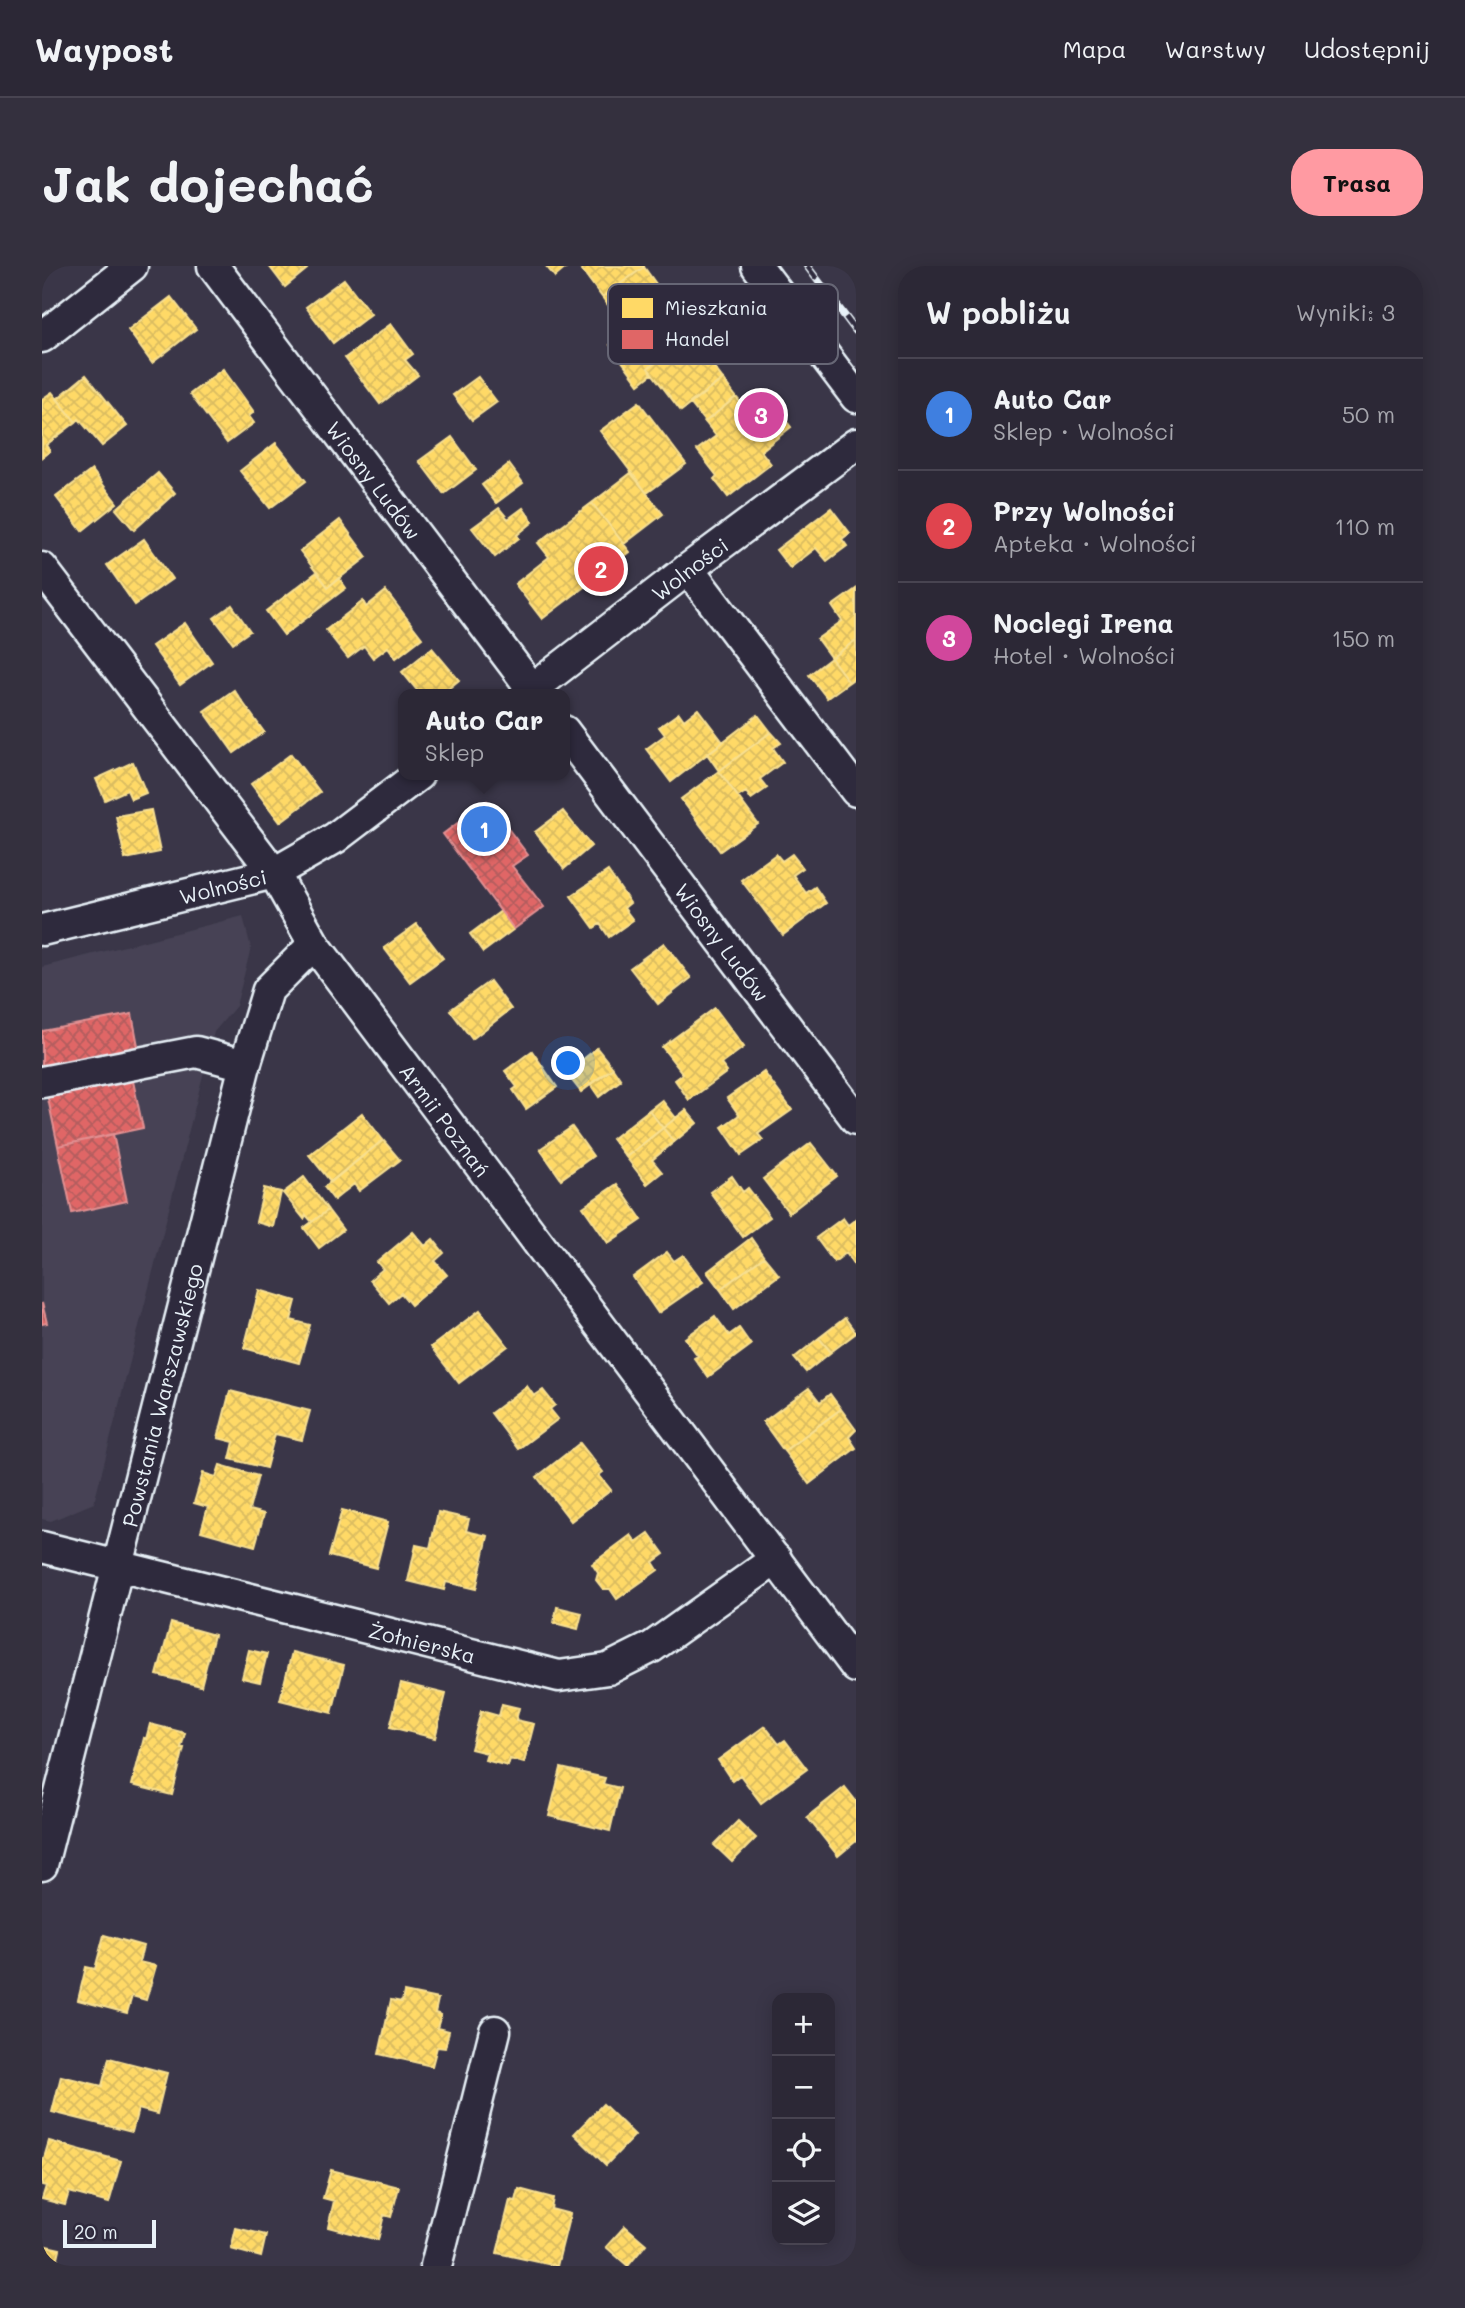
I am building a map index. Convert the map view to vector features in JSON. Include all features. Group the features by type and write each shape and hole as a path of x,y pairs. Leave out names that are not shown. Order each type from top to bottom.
{"street":[{"path":"42,337 132,266"},
{"name":"Wiosny Ludów","path":"213,266 529,689"},
{"path":"757,266 771,284"},
{"path":"831,364 856,397"},
{"name":"Wolności","path":"537,689 688,569 856,444"},
{"name":"Armii Poznań","path":"42,568 274,873 314,944 856,1667"},
{"path":"688,569 856,791"},
{"name":"Wiosny Ludów","path":"570,738 856,1119"},
{"name":"Wolności","path":"42,930 274,873 335,838 411,780"},
{"name":"Powstania Warszawskiego","path":"42,1865 245,1065 268,990 314,944"},
{"path":"42,1082 196,1052 245,1065"},
{"name":"Żołnierska","path":"42,1547 559,1676 608,1670 652,1647 776,1559"},
{"path":"436,2266 495,2031"}],"shaded area":[{"path":"243,916 251,948 236,1006 214,1032 94,1503 51,1521 42,1519 42,967"}],"building: Mieszkania":[{"path":"269,266 305,266 307,269 285,287"},
{"path":"546,266 568,266 555,277"},
{"path":"579,266 644,266 620,284 608,284 608,293 602,297"},
{"path":"644,267 656,284 620,284"},
{"path":"344,279 371,314 333,343 306,307"},
{"path":"608,293 608,305 602,297"},
{"path":"171,297 196,329 152,363 128,330"},
{"path":"391,324 413,354 405,360 418,375 380,404 345,358"},
{"path":"624,364 654,364 648,368 652,374 639,384"},
{"path":"654,364 712,364 723,379 681,411 648,368"},
{"path":"223,369 254,412 249,416 254,423 227,443 190,394"},
{"path":"86,375 127,426 102,446 79,419 76,422 57,399"},
{"path":"478,377 497,402 472,420 453,395"},
{"path":"723,379 736,397 705,422 690,403"},
{"path":"52,392 76,422 46,445 50,451 42,457 42,399"},
{"path":"766,395 791,427 761,451 771,464 728,497 714,479 717,476 697,450 716,436 705,422 736,397 747,410"},
{"path":"639,402 686,464 647,493 600,431"},
{"path":"452,437 476,470 444,494 419,461"},
{"path":"276,443 306,481 270,508 240,471"},
{"path":"509,464 523,483 496,503 482,485"},
{"path":"92,470 117,503 82,531 56,497"},
{"path":"158,473 175,493 134,530 116,509"},
{"path":"631,473 663,514 624,544 592,503"},
{"path":"592,503 630,552 542,619 515,584 549,557 538,543"},
{"path":"499,508 508,519 523,508 533,522 517,535 519,538 495,557 472,528"},
{"path":"831,508 850,533 842,539 847,546 827,561 816,548 790,568 776,550"},
{"path":"340,520 367,557 328,587 300,551"},
{"path":"144,539 172,579 135,605 107,565"},
{"path":"317,572 328,587 339,578 346,588 284,635 266,611"},
{"path":"856,589 856,640 831,658 817,639 842,621 832,606"},
{"path":"386,591 422,638 396,658 388,647 373,658 364,646 348,658 326,630 363,601 366,607"},
{"path":"232,605 250,631 233,643 214,618"},
{"path":"185,623 212,662 180,685 152,646"},
{"path":"856,640 856,677 849,682 831,658"},
{"path":"432,648 459,680 448,689 416,689 402,672"},
{"path":"831,658 849,682 827,698 809,675"},
{"path":"234,690 264,732 234,753 204,711"},
{"path":"698,709 723,742 671,782 646,749 665,735 659,727 679,713 684,720"},
{"path":"758,715 771,732 719,771 707,754"},
{"path":"771,732 781,743 773,748 783,762 760,779 767,788 751,799 746,792 738,797 719,771"},
{"path":"291,754 320,792 280,822 251,784"},
{"path":"133,762 146,793 131,799 127,790 105,800 96,779"},
{"path":"719,771 758,824 720,851 681,799"},
{"path":"151,810 160,852 125,859 116,816"},
{"path":"563,811 591,846 564,869 535,832"},
{"path":"776,854 782,861 792,854 803,868 793,875 806,893 815,887 826,903 783,935 741,880"},
{"path":"608,871 630,903 624,908 633,920 609,937 600,924 594,928 571,896"},
{"path":"501,911 514,929 483,952 470,934"},
{"path":"417,924 443,958 410,982 384,948"},
{"path":"664,943 691,978 658,1004 630,968"},
{"path":"490,981 511,1009 472,1039 450,1010"},
{"path":"715,1008 744,1047 721,1064 727,1072 689,1100 675,1080 683,1074 662,1047"},
{"path":"597,1048 613,1068 581,1092 566,1073"},
{"path":"532,1051 557,1087 526,1109 513,1090 517,1087 505,1071"},
{"path":"613,1068 621,1080 599,1097 590,1084"},
{"path":"764,1072 792,1110 758,1134 763,1140 741,1155 722,1127 739,1115 727,1098"},
{"path":"662,1100 676,1118 663,1128 649,1110"},
{"path":"649,1110 663,1128 626,1157 612,1139"},
{"path":"686,1110 697,1123 674,1142 663,1128"},
{"path":"362,1113 383,1140 331,1182 309,1155"},
{"path":"572,1127 593,1156 561,1179 540,1149"},
{"path":"663,1128 674,1142 652,1160 662,1172 647,1184 626,1157"},
{"path":"383,1140 400,1160 359,1191 354,1184 334,1200 324,1187"},
{"path":"811,1143 837,1176 789,1213 763,1179"},
{"path":"732,1176 743,1192 748,1188 770,1217 743,1237 710,1192"},
{"path":"304,1177 328,1210 312,1222 306,1215 304,1219 283,1193"},
{"path":"617,1184 642,1220 608,1243 583,1207"},
{"path":"264,1188 281,1192 273,1227 256,1222"},
{"path":"328,1210 343,1230 319,1248 304,1228"},
{"path":"843,1218 848,1225 856,1219 856,1268 846,1253 834,1262 816,1238"},
{"path":"413,1232 425,1246 433,1239 444,1253 435,1261 447,1275 411,1305 401,1293 389,1303 370,1280 383,1269 377,1262"},
{"path":"751,1238 764,1257 720,1289 707,1272"},
{"path":"667,1252 674,1261 683,1255 703,1282 658,1313 633,1277"},
{"path":"764,1257 779,1275 734,1309 720,1289"},
{"path":"259,1290 296,1301 291,1320 310,1325 299,1363 244,1348"},
{"path":"480,1310 508,1346 459,1383 431,1347"},
{"path":"715,1316 729,1335 739,1328 751,1345 708,1377 694,1358 698,1356 685,1338"},
{"path":"845,1318 856,1333 831,1352 819,1338"},
{"path":"819,1338 831,1352 806,1372 794,1358"},
{"path":"527,1386 534,1396 543,1390 555,1405 550,1409 558,1419 518,1449 491,1413"},
{"path":"809,1388 820,1402 830,1394 841,1409 784,1451 763,1422"},
{"path":"230,1391 310,1411 302,1440 275,1434 266,1468 230,1459 234,1442 218,1438"},
{"path":"841,1409 856,1430 849,1437 856,1448 809,1484 784,1451"},
{"path":"580,1443 603,1472 599,1475 611,1490 571,1521 537,1477"},
{"path":"220,1465 258,1476 249,1510 264,1514 255,1546 201,1531 208,1507 194,1503 203,1473 216,1477"},
{"path":"342,1510 388,1522 376,1568 329,1556"},
{"path":"438,1512 469,1519 466,1531 488,1536 476,1589 446,1582 444,1590 408,1581 416,1545 430,1548"},
{"path":"649,1533 664,1554 653,1562 658,1570 617,1599 610,1589 603,1589 596,1580 598,1573 592,1564 631,1535 636,1542"},
{"path":"557,1607 582,1613 578,1629 554,1623"},
{"path":"171,1623 214,1635 201,1686 157,1675"},
{"path":"249,1650 267,1654 260,1682 242,1678"},
{"path":"292,1652 344,1665 332,1713 280,1700"},
{"path":"401,1683 446,1694 435,1738 390,1727"},
{"path":"502,1704 519,1708 516,1720 534,1724 524,1763 510,1759 508,1766 485,1760 487,1753 471,1749 481,1711 499,1716"},
{"path":"150,1724 185,1733 172,1795 132,1785"},
{"path":"765,1726 779,1744 785,1740 807,1769 761,1803 740,1775 732,1781 718,1760"},
{"path":"561,1768 605,1778 603,1784 620,1788 610,1831 549,1816"},
{"path":"845,1787 856,1801 856,1841 838,1856 807,1817"},
{"path":"738,1821 756,1838 732,1862 714,1845"},
{"path":"104,1935 143,1946 139,1962 156,1966 146,2000 132,1996 127,2013 78,2000 86,1967 95,1969"},
{"path":"404,1992 438,1999 435,2013 441,2015 437,2028 449,2031 445,2048 437,2047 432,2066 379,2054 391,2000 402,2002"},
{"path":"109,2058 167,2073 157,2114 138,2109 132,2132 52,2112 61,2076 102,2086"},
{"path":"603,2104 635,2135 606,2165 574,2134"},
{"path":"49,2141 121,2161 109,2203 69,2192 65,2205 42,2199 46,2186 42,2185 42,2165"},
{"path":"331,2170 399,2187 391,2217 384,2215 378,2240 328,2227 334,2201 323,2198"},
{"path":"519,2189 553,2198 551,2209 570,2214 557,2266 497,2253 510,2200 516,2201"},
{"path":"625,2226 646,2244 628,2266 606,2247"},
{"path":"236,2228 266,2235 261,2257 231,2249"},
{"path":"42,2245 60,2249 56,2266 42,2266"}],"building: Handel":[{"path":"487,801 528,855 512,866 544,907 514,929 443,834"},
{"path":"132,1014 139,1051 42,1070 42,1031"},
{"path":"104,1081 106,1087 133,1081 143,1128 58,1146 47,1094"},
{"path":"113,1134 127,1201 72,1213 58,1146"},
{"path":"42,1303 47,1323 42,1324"}],"railway":[{"path":"807,266 821,284"},
{"path":"838,307 856,331"}],"place":[{"name":"Noclegi Irena","path":"761,415"},
{"name":"Przy Wolności","path":"601,569"},
{"name":"Auto Car","path":"484,829"}]}
